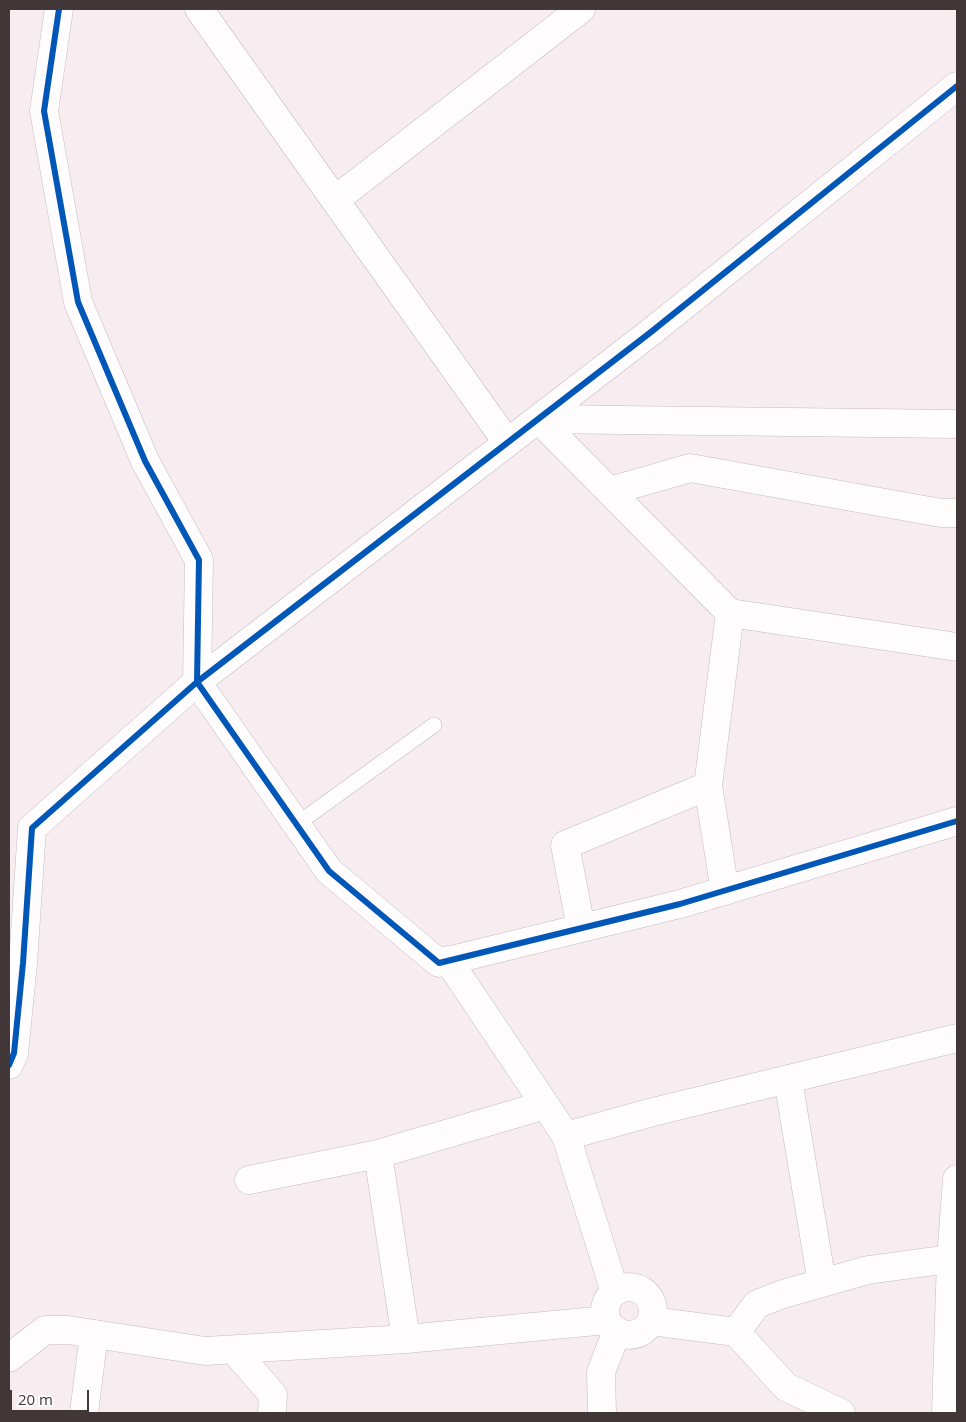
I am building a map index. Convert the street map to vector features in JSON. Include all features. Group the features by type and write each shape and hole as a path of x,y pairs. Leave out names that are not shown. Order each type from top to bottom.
{"street":[{"path":"59,9 44,111 78,302 145,461 199,560 197,682 330,871 439,963 680,904 957,821"},
{"path":"199,9 507,442"},
{"path":"335,200 570,12"},
{"path":"9,1065 14,1053 21,981 32,828 197,682 651,332 957,86"},
{"path":"538,419 957,424"},
{"path":"538,419 730,613 957,647"},
{"path":"610,491 690,468 941,513 957,513"},
{"path":"725,891 708,786 730,613"},
{"path":"581,928 565,845 708,786"},
{"path":"448,960 566,1136 615,1292"},
{"path":"566,1136 653,1112 957,1038"},
{"path":"788,1080 822,1283"},
{"path":"249,1180 378,1154 545,1105"},
{"path":"378,1154 406,1339"},
{"path":"946,1413 957,1179"},
{"path":"736,1332 757,1304 783,1294 868,1270 954,1259"},
{"path":"9,1358 46,1330 68,1330 204,1351 612,1326 630,1335 642,1331 651,1322 653,1314 650,1299 638,1289 622,1288 615,1292 606,1305 606,1312 612,1326 601,1372 602,1413"},
{"path":"651,1322 736,1332 786,1387 840,1413"},
{"path":"84,1413 94,1334"},
{"path":"234,1350 273,1395 272,1413"}],"lane":[{"path":"297,824 434,725"}],"cycle path":[{"path":"59,9 44,111 78,302 145,461 199,560 197,682 329,871 439,963 680,904 957,821"},
{"path":"9,1065 14,1053 23,963 32,828 197,682 651,332 957,86"}]}
